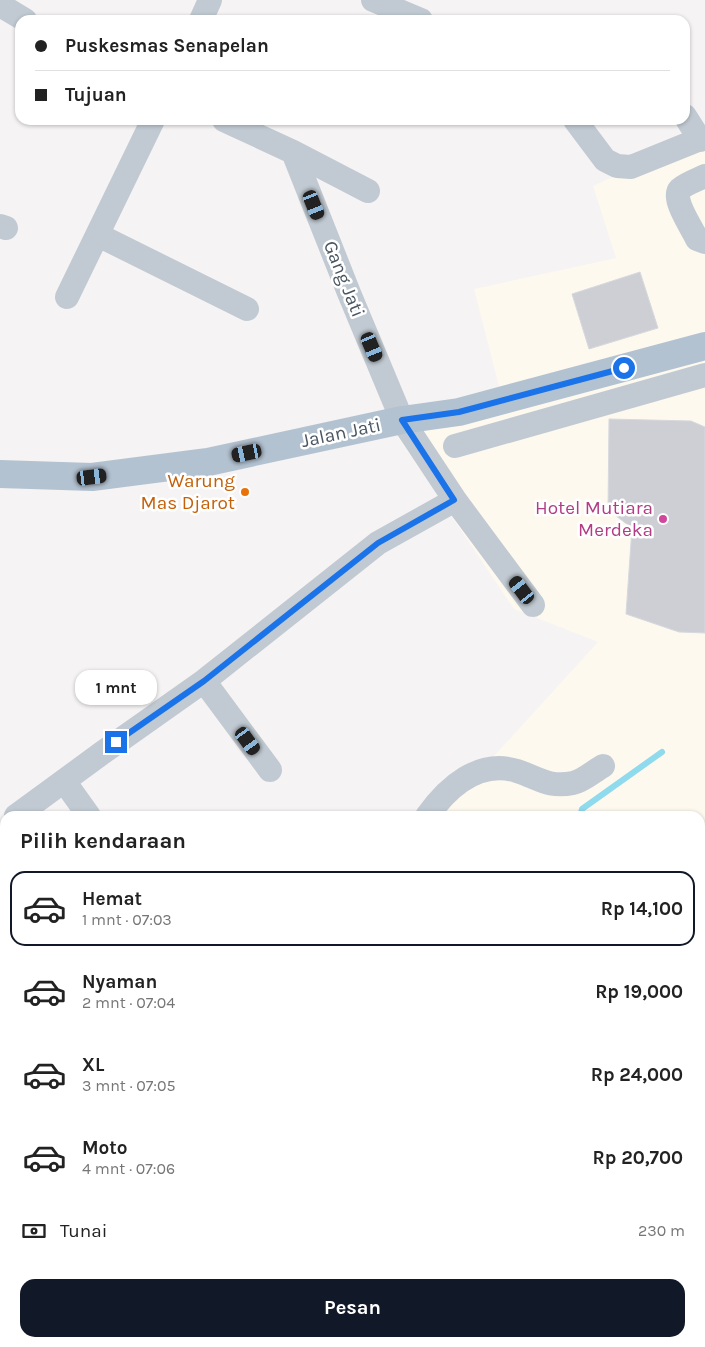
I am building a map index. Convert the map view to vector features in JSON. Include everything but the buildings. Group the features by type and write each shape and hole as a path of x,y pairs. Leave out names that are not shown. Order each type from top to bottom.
{"main road":[{"name":"Jalan Jati","path":"0,474 92,477 208,462 402,420 459,412 703,354"}],"street":[{"path":"203,15 210,0"},
{"path":"373,0 409,15"},
{"path":"0,5 17,15"},
{"path":"579,125 605,160 617,166 631,167 703,139 690,122"},
{"path":"67,297 151,125"},
{"path":"235,125 293,152 368,191"},
{"name":"Gang Jati","path":"293,152 402,420 454,500 533,605"},
{"path":"705,176 687,184 679,190 677,195 678,203 697,239 705,242"},
{"path":"98,235 247,308"},
{"path":"455,446 705,376"},
{"path":"23,811 204,681 378,543 454,500"},
{"path":"204,681 270,770"},
{"path":"431,811 440,798 456,784 479,771 497,768 517,771 541,782 560,784 576,783 603,766"},
{"path":"64,782 85,811"}],"shaded area":[{"path":"705,134 705,811 448,811 452,802 598,642 514,609 392,428 502,398 474,289 616,258 593,186"}],"waterway":[{"path":"581,811 662,752"}],"place":[{"name":"Warung Mas Djarot","path":"245,492"},
{"name":"Hotel Mutiara Merdeka","path":"663,519"}],"route":[{"path":"116,742 204,681 378,543 454,500 402,420 459,412 624,368"}]}
